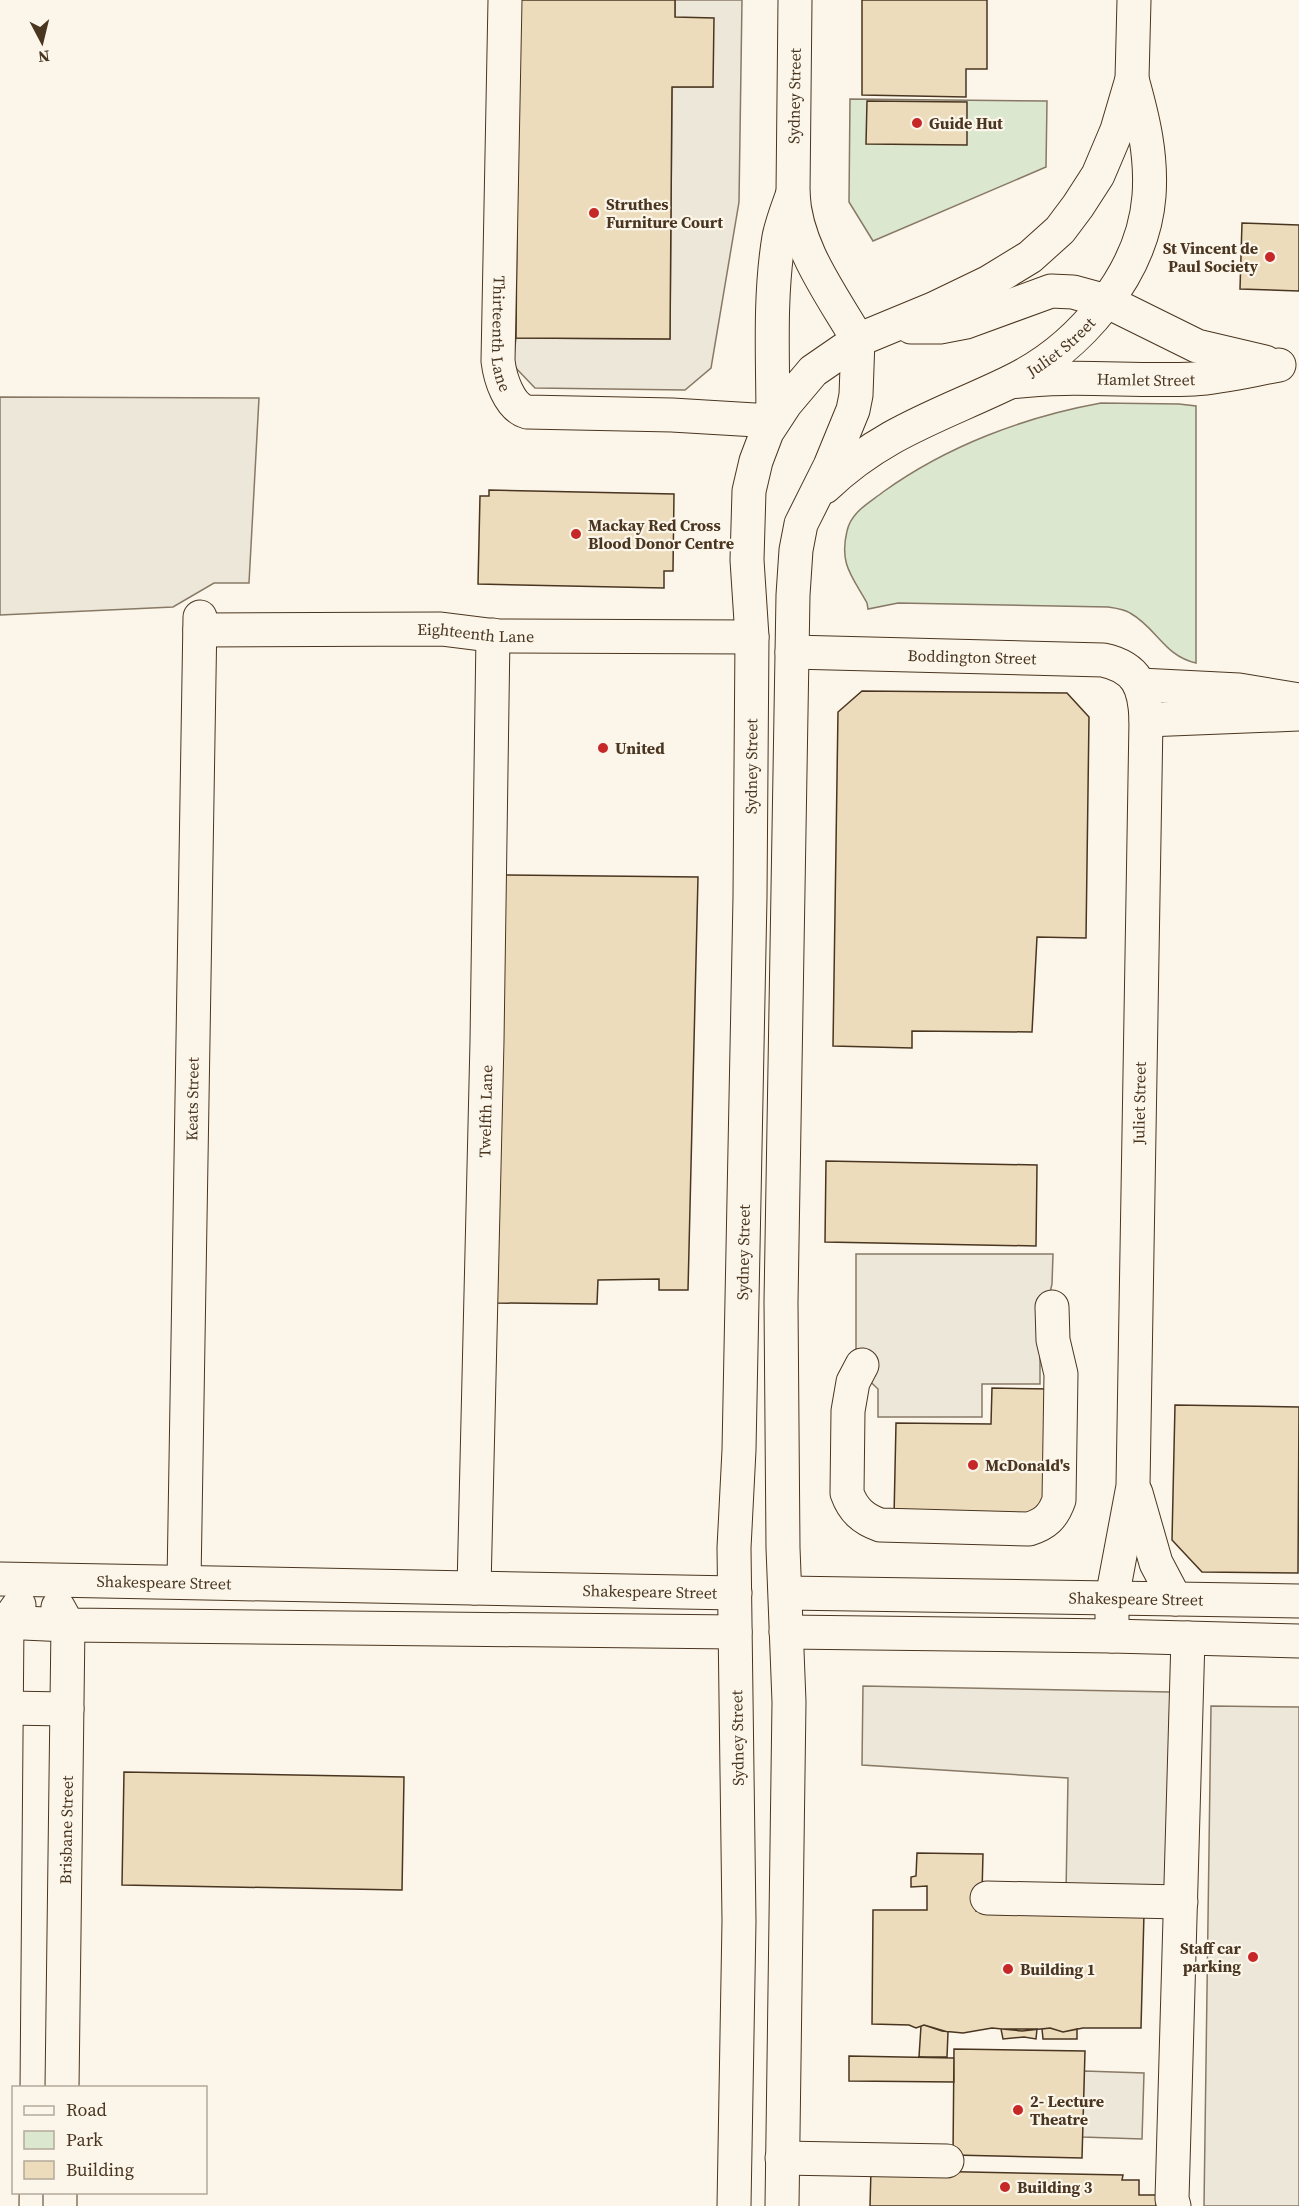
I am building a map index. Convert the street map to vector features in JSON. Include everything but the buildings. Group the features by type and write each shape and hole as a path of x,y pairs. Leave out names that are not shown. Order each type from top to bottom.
{"street":[{"name":"Thirteenth Lane","path":"505,0 498,361 500,372 513,403 527,412 672,415 773,421"},
{"name":"Sydney Street","path":"793,193 795,0"},
{"name":"Juliet Street","path":"811,504 824,488 844,470 882,442 936,414 1011,382 1036,368 1064,347 1090,322 1120,281 1135,249 1149,197 1148,146 1132,79 1134,0"},
{"name":"Juliet Street","path":"858,340 933,309 997,278 1041,248 1060,230 1088,192 1105,160 1132,79"},
{"path":"773,421 773,313 778,249 781,229 793,193"},
{"path":"782,2206 789,1702 783,1548 781,1313 792,652 796,550 801,524 837,451 853,410 858,340 810,255 797,223 793,193"},
{"name":"Hamlet Street","path":"895,325 940,327 966,322 1022,300 1055,291 1083,294 1106,301 1197,346 1289,365"},
{"name":"Sydney Street","path":"734,2206 739,1887 735,1593 750,908 752,637 747,560 748,504 756,460 773,421 813,371 858,340"},
{"name":"Hamlet Street","path":"1011,382 1078,377 1200,378 1289,365"},
{"name":"Eighteenth Lane","path":"200,623 441,629 493,635 752,637"},
{"name":"Keats Street","path":"184,1582 200,623"},
{"name":"Twelfth Lane","path":"474,1588 487,1041 493,635"},
{"name":"Boddington Street","path":"752,637 792,652 1103,660 1122,665 1140,686"},
{"path":"1299,700 1239,690 1140,686 1144,697 1146,720 1299,714"},
{"name":"Juliet Street","path":"1112,1636 1113,1598 1133,1486 1146,720"},
{"path":"862,1365 853,1382 848,1411 847,1493 850,1502 858,1512 867,1520 880,1525 1029,1529 1043,1524 1050,1518 1059,1500 1061,1374 1053,1340 1052,1307"},
{"name":"Juliet Street","path":"1133,1486 1156,1563 1175,1599"},
{"name":"Shakespeare Street","path":"0,1579 735,1593 1299,1600"},
{"path":"2,2206 6,1708 4,1622 39,1580 68,1625"},
{"path":"4,1622 68,1625 1112,1636 1299,1641"},
{"name":"Brisbane Street","path":"62,2086 68,1625"},
{"path":"1174,2206 1172,2199 1188,1638"},
{"path":"6,1708 67,1709"},
{"path":"987,1898 1180,1902"},
{"path":"736,2157 947,2161"}],"green space":[{"path":"850,99 1047,101 1046,167 873,241 849,202"},
{"path":"1101,403 1196,406 1196,663 1168,648 1147,626 1128,612 1108,607 898,603 868,609 848,569 845,552 849,524 861,508 908,476 960,447 1043,416"}],"shaded area":[{"path":"675,0 742,0 739,202 711,368 685,390 535,388 513,365 516,338 670,339 672,87 713,87 675,17"},
{"path":"0,397 259,398 249,583 214,583 173,607 0,615"},
{"path":"856,1254 1053,1254 1052,1284 1040,1336 1040,1384 982,1384 982,1417 878,1417 878,1389 856,1368"},
{"path":"863,1686 1170,1692 1167,1896 1066,1894 1068,1778 862,1765"},
{"name":"Staff car parking","path":"1211,1706 1299,1707 1299,2206 1204,2206"},
{"path":"1084,2071 1144,2073 1142,2139 1082,2137"}],"place":[{"name":"Guide Hut","path":"917,123"},
{"name":"Struthes Furniture Court","path":"594,213"},
{"name":"St Vincent de Paul Society","path":"1270,257"},
{"name":"Mackay Red Cross Blood Donor Centre","path":"576,534"},
{"name":"United","path":"603,748"},
{"name":"McDonald's","path":"973,1465"},
{"name":"Staff car parking","path":"1253,1957"},
{"name":"Building 1","path":"1008,1969"},
{"name":"2- Lecture Theatre","path":"1018,2110"},
{"name":"Building 3","path":"1005,2187"}]}
